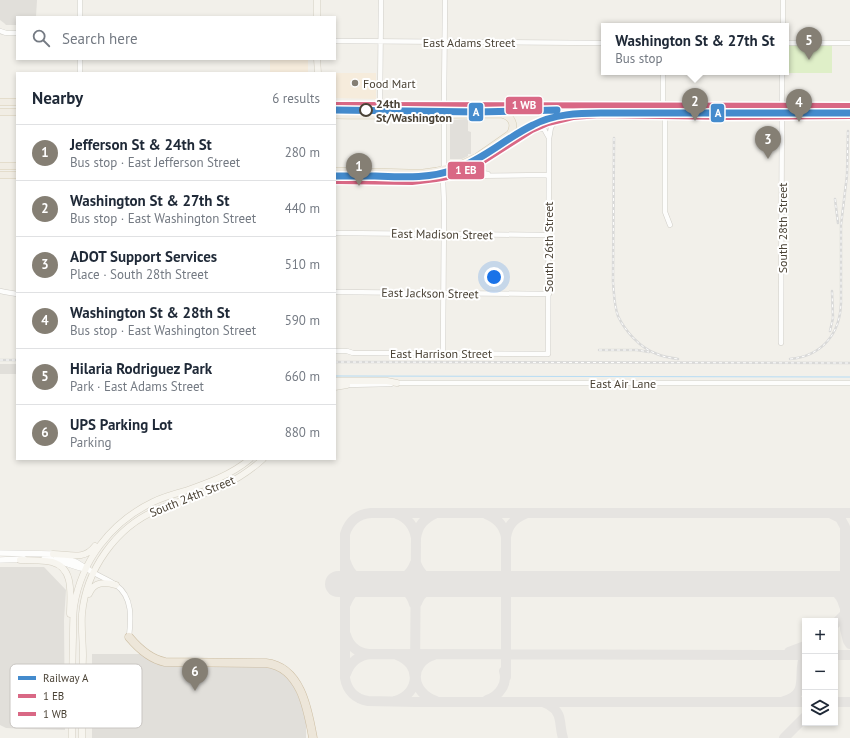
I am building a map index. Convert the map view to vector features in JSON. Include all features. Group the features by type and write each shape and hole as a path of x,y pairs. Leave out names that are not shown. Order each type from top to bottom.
{"highway":[{"path":"129,637 148,655 162,662 266,663 278,666 288,672 295,681 307,710 313,738"}],"main road":[{"path":"317,0 317,16"},
{"path":"317,60 318,72"},
{"path":"0,102 16,102"},
{"path":"336,105 663,106 850,116"},
{"path":"470,114 486,110 522,109 535,106"},
{"path":"336,181 410,182 430,181 443,178 466,171 536,128 557,120 580,116 725,117 850,106"},
{"path":"0,112 16,112"},
{"path":"336,115 394,116 504,114 509,117 513,124 513,129 510,134 491,148 477,157 444,170 423,173 336,171"},
{"path":"491,148 510,140 529,129 536,128"},
{"path":"0,166 16,166"},
{"path":"0,175 16,175"},
{"path":"336,384 388,381 397,383"},
{"path":"336,384 347,385"},
{"name":"South 24th Street","path":"72,664 74,608 79,585 100,544 110,533 135,512 161,498 213,481 229,474 249,460"},
{"name":"South 24th Street","path":"83,664 82,614 87,589 101,559 116,539 144,516 165,506 223,486 238,478 262,460"},
{"path":"53,554 78,556 86,554 94,548 111,527 121,523"},
{"path":"20,556 51,562 61,567 66,573 70,584 70,638 72,652"},
{"path":"83,651 86,610 90,591 101,583 116,585"},
{"name":"South 24th Street","path":"82,728 82,738"}],"street":[{"path":"80,0 80,16"},
{"path":"380,105 381,0"},
{"path":"444,106 445,0"},
{"path":"783,0 783,23"},
{"path":"0,31 6,33 16,33"},
{"name":"East Adams Street","path":"336,41 601,42"},
{"path":"789,43 850,43"},
{"path":"80,60 80,72"},
{"path":"663,75 663,106"},
{"name":"South 28th Street","path":"781,344 782,75"},
{"path":"444,114 444,170"},
{"path":"665,116 665,212 670,225"},
{"name":"South 26th Street","path":"548,354 549,139 551,126 557,120"},
{"path":"536,128 544,129 549,139"},
{"path":"484,160 481,167 481,171 484,174 548,175"},
{"path":"453,175 492,175"},
{"path":"443,178 443,353"},
{"name":"East Madison Street","path":"336,233 548,235"},
{"path":"0,291 16,294"},
{"name":"East Jackson Street","path":"336,292 548,294"},
{"name":"East Harrison Street","path":"336,352 548,354"},
{"name":"East Air Lane","path":"347,385 397,383 850,383"},
{"path":"0,553 52,559 78,568 86,569"},
{"path":"0,560 20,556 53,554 76,562 116,585 123,592 128,602 130,612 129,637"}],"shaded area":[{"path":"0,0 37,0 36,16 16,16 16,25 6,25 0,20"},
{"path":"270,60 308,60 308,72 270,72"},
{"path":"336,73 376,73 376,99 336,98"},
{"path":"467,119 468,131 471,132 471,154 468,154 468,156 462,159 450,159 450,120"},
{"path":"0,364 16,364 16,374 0,374"},
{"path":"0,567 44,567 66,590 64,620 64,664 10,664 10,728 65,728 65,730 6,728 0,725"},
{"path":"92,654 144,654 152,660 267,665 290,677 306,715 306,738 92,738 92,728 142,728 142,664 92,664"}],"green space":[{"path":"789,45 832,45 832,73 789,73"}],"waterway":[{"path":"336,376 850,377"}],"taxiway":[{"path":"802,702 415,702 364,700 353,694 348,687 345,678 345,534 349,525 355,519 362,515 371,513 850,513"},
{"path":"416,538 418,529 422,523 436,513"},
{"path":"397,514 410,523 416,538 415,677"},
{"path":"486,514 499,523 504,529 506,537 506,677"},
{"path":"506,537 508,529 512,523 517,518 525,514"},
{"path":"832,514 840,518 845,527 845,629 850,644"},
{"path":"346,562 350,571 356,578 364,582 374,584"},
{"path":"390,584 399,581 406,576 415,563"},
{"path":"416,563 420,571 426,577 441,583"},
{"path":"346,604 355,590 362,586 371,584"},
{"path":"390,584 405,590 411,596 414,604"},
{"path":"417,603 421,595 426,590 442,584"},
{"path":"817,584 827,586 835,590 843,601 844,606"},
{"path":"838,621 848,611"},
{"path":"346,635 354,648 369,654"},
{"path":"789,652 802,647"},
{"path":"346,674 350,666 356,660 371,654 802,655"},
{"path":"395,701 409,692 415,679 411,665 405,659 397,655"},
{"path":"434,655 420,664 416,678 421,692 436,701"},
{"path":"838,655 850,655"},
{"path":"784,701 792,698 800,688 802,668"},
{"path":"487,700 495,696 502,689 505,680 504,671"},
{"path":"543,702 557,712 563,738"},
{"path":"838,702 850,702"},
{"path":"784,738 802,720"}],"runway":[{"path":"338,584 850,584"}],"railway":[{"path":"790,359 811,353 827,342 833,334 840,314 841,225 847,175 848,131"},
{"path":"614,138 613,282 614,299 618,316 634,338 645,348 665,357 678,359"},
{"path":"835,199 838,223"},
{"path":"830,331 833,318 832,291"},
{"path":"599,350 637,350 649,352"},
{"path":"0,360 16,360"},
{"path":"336,362 850,363"}],"rail line":[{"name":"A","path":"336,110 477,112 557,110"},
{"name":"A","path":"336,176 416,177 446,172 476,160 523,130 541,121 566,115 584,113 850,113"}],"transit line":[{"path":"336,105 850,106"},
{"path":"336,181 412,182 453,176 474,167 532,130 548,123 573,117 600,115 725,117 850,116"}],"place":[{"name":"Hilaria Rodriguez Park","path":"809,60"},
{"name":"Food Mart","path":"355,83"},
{"name":"24th St/Washington","path":"366,110"},
{"name":"Washington St & 27th St","path":"695,121"},
{"name":"Washington St & 28th St","path":"799,122"},
{"name":"ADOT Support Services","path":"768,159"},
{"name":"Jefferson St & 24th St","path":"359,186"},
{"name":"UPS Parking Lot","path":"195,691"}]}
